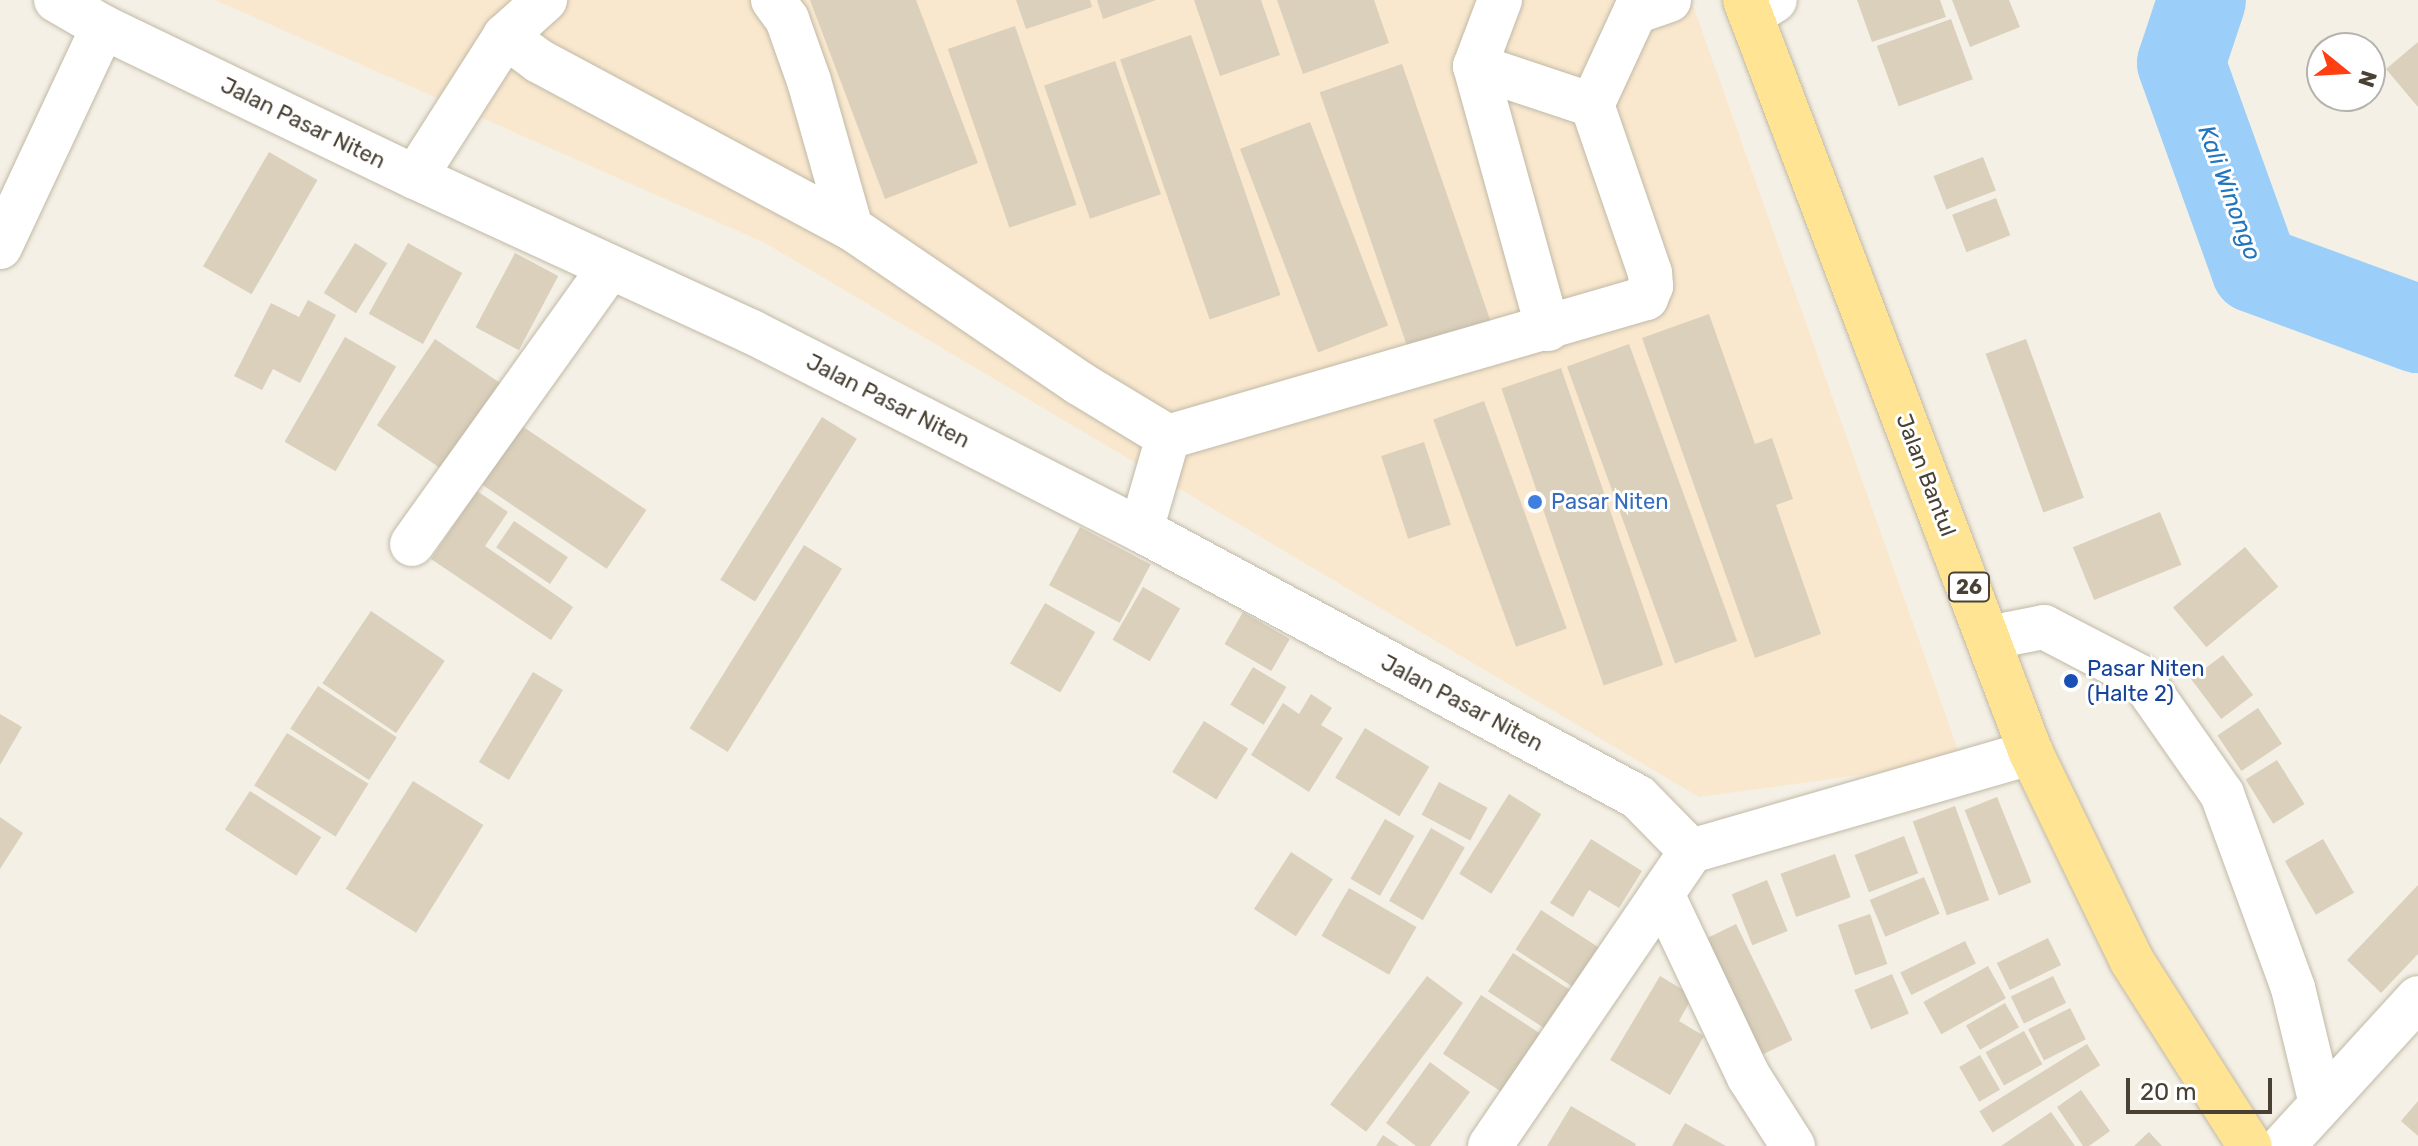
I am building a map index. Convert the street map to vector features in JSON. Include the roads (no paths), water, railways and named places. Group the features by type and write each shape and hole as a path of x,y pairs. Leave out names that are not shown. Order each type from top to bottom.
{"main road":[{"name":"Jalan Bantul","path":"1757,5 2031,753 2132,961 2250,1146"}],"street":[{"name":"Jalan Pasar Niten","path":"56,0 103,27 415,177 609,269 752,332 1141,530 1638,797 1691,851"},
{"path":"415,177 505,36 545,0"},
{"path":"773,0 787,19 809,81 851,228"},
{"path":"1500,0 1475,66 1548,329"},
{"path":"505,36 539,61 851,228 1079,383 1168,437 1630,306 1646,298 1651,286 1650,273 1592,105 1640,4"},
{"path":"0,247 103,27"},
{"path":"1475,66 1592,105"},
{"path":"412,544 609,269"},
{"path":"1141,530 1168,437"},
{"path":"1988,638 2044,627 2140,677 2222,794 2293,988 2321,1104"},
{"path":"1490,1146 1691,851 2031,753"},
{"path":"1662,894 1749,1077 1793,1146"},
{"path":"2283,1146 2418,998"}],"waterway":[{"name":"Kali Winongo","path":"2202,0 2181,63 2255,269 2418,329"}],"place":[{"name":"Pasar Niten","path":"1535,502"},
{"name":"Pasar Niten (Halte 2)","path":"2071,681"}]}
